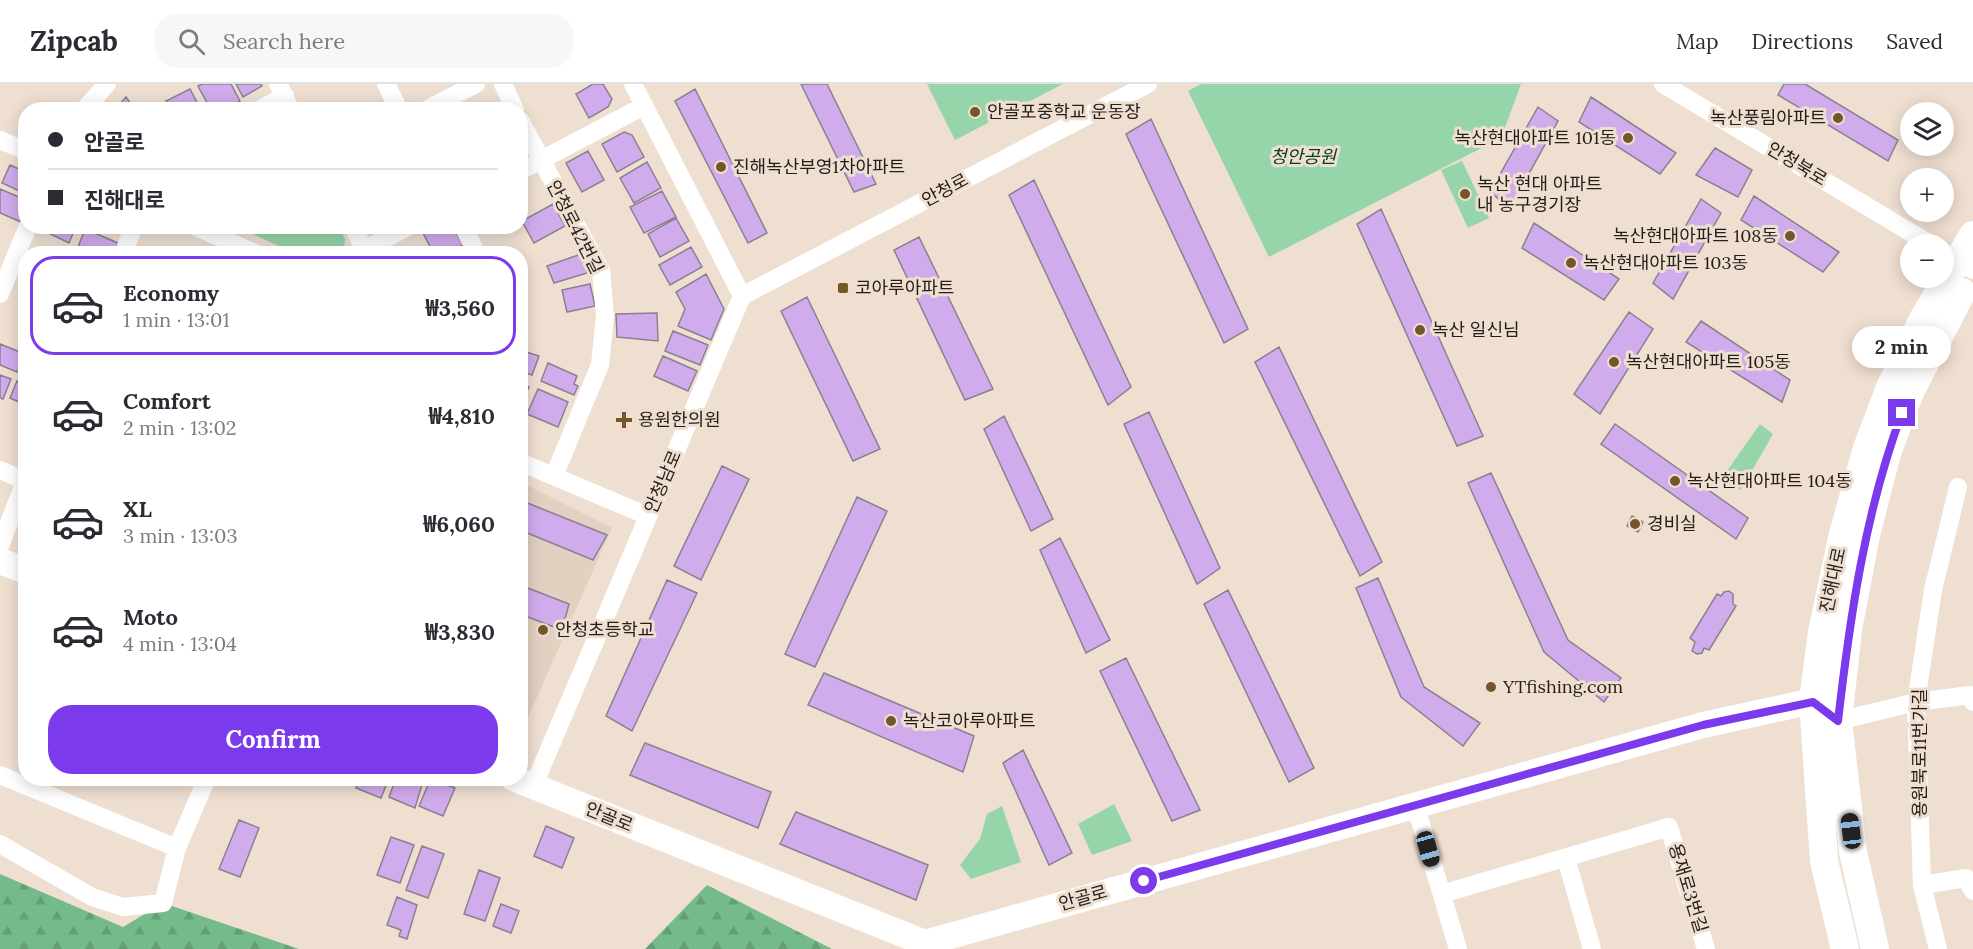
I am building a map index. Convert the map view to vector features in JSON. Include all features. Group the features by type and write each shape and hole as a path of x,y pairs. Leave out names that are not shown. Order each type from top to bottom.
{"main road":[{"name":"진해대로","path":"1875,949 1853,852 1838,721 1848,629 1866,535 1887,453 1910,392 1943,325 1973,235"},
{"name":"진해대로","path":"1845,949 1824,861 1813,702 1824,621 1843,534 1867,448 1891,385 1923,319 1962,264"},
{"path":"0,561 18,569"},
{"path":"1813,702 1838,721"},
{"name":"안골로","path":"528,785 926,946 1415,804 1703,725 1813,702"}],"street":[{"path":"91,102 107,84"},
{"path":"386,84 395,102"},
{"path":"441,102 476,84"},
{"path":"502,84 511,102"},
{"path":"633,84 742,296"},
{"name":"안청로","path":"742,296 1148,84"},
{"name":"안청북로","path":"1663,84 1913,234"},
{"path":"528,167 644,106"},
{"name":"안청로42번길","path":"528,136 601,271 605,316 600,365 554,476"},
{"path":"0,140 18,148"},
{"path":"206,234 224,246"},
{"path":"373,246 395,234"},
{"path":"0,294 18,250"},
{"name":"안청남로","path":"528,772 648,516 742,296"},
{"path":"528,465 648,516"},
{"path":"0,470 18,477"},
{"name":"용원북로11번가길","path":"1938,949 1922,885 1916,702 1933,590 1958,487"},
{"path":"0,546 18,498"},
{"path":"1838,721 1916,702 1970,695 1973,702"},
{"path":"0,775 18,782"},
{"path":"27,786 177,848"},
{"path":"0,844 92,897 123,907 163,903 177,848 204,786"},
{"path":"1415,804 1458,949"},
{"name":"용재로3번길","path":"1442,894 1669,827 1706,949"},
{"path":"1566,858 1592,949"},
{"path":"1922,885 1966,878 1973,891"}],"shaded area":[{"name":"안청초등학교","path":"528,486 612,528 528,717"}],"green space":[{"name":"안골포중학교 운동장","path":"927,84 1063,84 955,140"},
{"name":"청안공원","path":"1201,84 1521,84 1501,138 1269,257 1188,91"},
{"name":"녹산 현대 아파트 내 농구경기장","path":"1462,161 1489,218 1468,228 1441,170"},
{"path":"253,234 342,234 345,239 344,246 277,245"},
{"path":"1760,424 1773,434 1741,490 1722,478"},
{"path":"1114,804 1132,841 1092,855 1078,824"},
{"path":"1002,806 1021,862 971,879 960,865 980,839 987,814"},
{"path":"0,874 123,927 163,903 299,949 0,949"},
{"path":"707,885 832,949 645,949"}],"building":[{"path":"231,84 240,101 207,102 198,86"},
{"path":"236,84 261,84 262,86 243,97"},
{"path":"593,84 603,84 612,99 608,107 589,118 576,94"},
{"name":"진해녹산부영1차아파트","path":"801,84 827,84 876,184 854,192"},
{"name":"녹산풍림아파트","path":"1784,84 1805,84 1898,140 1888,161 1778,95"},
{"path":"190,89 197,102 167,102"},
{"name":"진해녹산부영1차아파트","path":"695,89 767,233 748,243 675,101"},
{"name":"녹산현대아파트 101동","path":"1591,97 1676,153 1660,174 1579,122"},
{"path":"1538,107 1558,121 1510,208 1490,192"},
{"path":"1151,119 1248,329 1224,343 1126,134"},
{"path":"624,132 632,135 644,157 617,172 602,144"},
{"path":"1715,148 1752,170 1738,197 1696,175"},
{"path":"588,151 604,180 582,192 566,163"},
{"path":"647,162 661,188 634,203 620,178"},
{"path":"10,165 18,168 18,190 2,183"},
{"path":"1034,180 1131,387 1108,405 1009,195"},
{"path":"0,189 18,197 18,221 0,213"},
{"path":"662,191 676,217 644,233 630,207"},
{"name":"녹산현대아파트 108동","path":"1754,196 1839,252 1823,272 1741,220"},
{"path":"1701,199 1721,213 1673,299 1653,283"},
{"path":"553,204 565,226 534,243 528,232 528,218"},
{"name":"녹산 일신님","path":"1381,209 1483,436 1457,446 1357,224"},
{"path":"676,218 689,241 660,257 648,234"},
{"name":"녹산현대아파트 103동","path":"1534,223 1619,279 1604,300 1522,248"},
{"path":"50,234 73,234 69,243"},
{"path":"83,234 97,234 118,243 117,246 78,246"},
{"path":"424,234 457,234 463,245 461,246 430,246"},
{"path":"919,237 993,389 965,400 894,250"},
{"path":"691,247 702,267 670,285 659,265"},
{"path":"581,254 587,273 554,283 547,266"},
{"path":"706,274 724,309 711,340 678,326 685,309 676,292"},
{"path":"590,284 595,306 567,312 562,290"},
{"path":"807,297 880,449 853,461 781,311"},
{"name":"녹산현대아파트 105동","path":"1629,312 1653,329 1600,414 1574,394"},
{"path":"657,313 658,341 617,337 616,314"},
{"path":"1701,321 1790,380 1782,402 1686,342"},
{"path":"673,331 708,345 700,365 665,351"},
{"path":"0,344 18,351 17,372 0,365"},
{"path":"1279,347 1382,562 1360,576 1255,362"},
{"path":"528,353 539,356 532,375 528,374"},
{"path":"663,356 697,371 688,391 654,376"},
{"path":"548,363 577,376 574,384 578,386 574,395 541,381"},
{"path":"0,375 11,379 3,399 0,398"},
{"path":"17,381 18,381 18,402 10,398"},
{"path":"538,389 568,402 558,427 528,414"},
{"path":"1149,412 1220,568 1197,584 1124,424"},
{"path":"1004,416 1053,519 1031,531 984,429"},
{"name":"녹산현대아파트 104동","path":"1615,424 1748,518 1736,539 1601,444"},
{"path":"722,466 749,479 701,580 674,566"},
{"path":"1491,473 1568,640 1621,678 1604,702 1544,652 1468,483"},
{"path":"857,497 887,511 815,667 785,654"},
{"path":"528,503 607,535 593,560 528,533"},
{"name":"경비실","path":"1632,516 1643,522 1638,532 1627,526"},
{"path":"1060,538 1110,640 1086,653 1040,550"},
{"path":"1378,578 1424,687 1480,723 1463,746 1401,697 1356,588"},
{"path":"667,580 697,593 632,731 606,716"},
{"name":"안청초등학교","path":"528,588 569,604 562,630 528,617"},
{"path":"1228,590 1314,768 1289,782 1204,604"},
{"path":"1729,591 1733,594 1733,604 1736,606 1709,650 1704,648 1702,653 1697,654 1692,651 1695,642 1690,638 1717,594 1721,596 1724,592"},
{"path":"1126,658 1200,810 1172,821 1100,671"},
{"name":"녹산코아루아파트","path":"824,673 974,736 963,772 808,705"},
{"path":"645,743 771,792 758,828 630,775"},
{"name":"녹산코아루아파트","path":"1023,750 1072,853 1049,865 1003,763"},
{"path":"357,786 386,786 381,798 356,788"},
{"path":"393,786 422,786 415,808 389,797"},
{"path":"428,786 455,788 443,816 419,806"},
{"path":"796,812 928,865 916,900 780,844"},
{"path":"239,820 259,828 240,877 219,869"},
{"path":"546,826 574,838 562,868 534,856"},
{"path":"391,837 414,845 400,883 377,875"},
{"path":"422,846 444,854 428,898 406,890"},
{"path":"479,870 500,878 485,921 464,914"},
{"path":"397,897 417,905 407,939 399,936 401,930 387,925"},
{"path":"501,904 519,911 511,933 493,926"}],"place":[{"name":"안골포중학교 운동장","path":"975,112"},
{"name":"녹산풍림아파트","path":"1838,118"},
{"name":"녹산현대아파트 101동","path":"1628,138"},
{"name":"진해녹산부영1차아파트","path":"721,167"},
{"name":"녹산 현대 아파트 내 농구경기장","path":"1465,194"},
{"name":"녹산현대아파트 108동","path":"1790,236"},
{"name":"녹산현대아파트 103동","path":"1571,263"},
{"name":"코아루아파트","path":"843,288"},
{"name":"녹산 일신님","path":"1420,330"},
{"name":"녹산현대아파트 105동","path":"1614,362"},
{"name":"용원한의원","path":"624,420"},
{"name":"녹산현대아파트 104동","path":"1675,481"},
{"name":"경비실","path":"1635,524"},
{"name":"안청초등학교","path":"543,630"},
{"name":"YTfishing.com","path":"1491,687"},
{"name":"녹산코아루아파트","path":"891,721"}],"route":[{"path":"1144,881 1703,725 1813,702 1838,721 1848,629 1866,535 1887,453 1902,413"}]}
